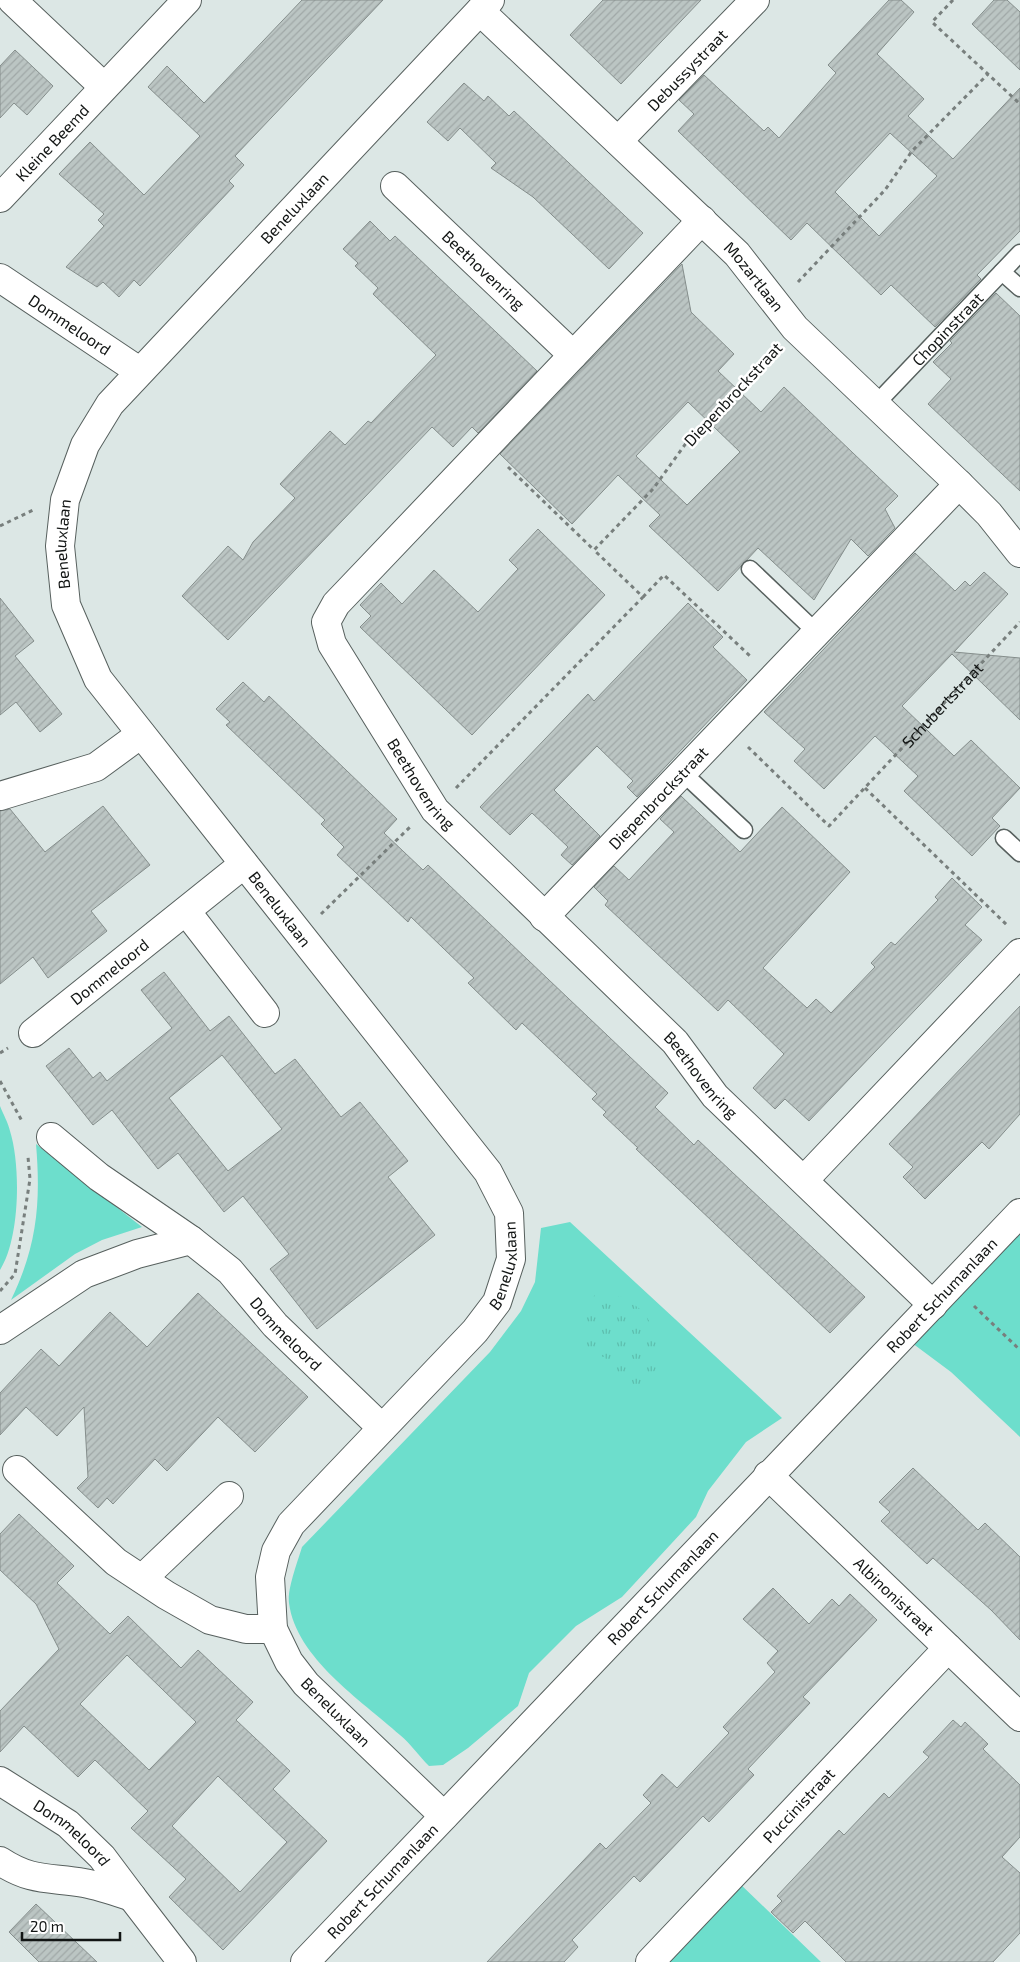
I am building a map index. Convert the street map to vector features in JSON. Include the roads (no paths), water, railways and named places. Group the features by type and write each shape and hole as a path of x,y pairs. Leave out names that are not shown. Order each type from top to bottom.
{"street":[{"path":"12,0 104,87"},
{"name":"Kleine Beemd","path":"0,198 187,0"},
{"name":"Debussystraat","path":"618,141 754,0"},
{"name":"Mozartlaan","path":"485,5 618,141 737,254 795,328 959,484 989,514 1020,553"},
{"name":"Beneluxlaan","path":"444,1816 306,1684 289,1662 273,1629 270,1576 276,1551 291,1524 475,1331 497,1302 511,1259 509,1213 488,1172 98,679 66,605 60,546 65,500 85,445 110,404 485,5"},
{"name":"Beethovenring","path":"395,186 573,355"},
{"name":"Beethovenring","path":"702,220 336,604 326,622 332,644 433,808 675,1042 715,1096 933,1304"},
{"name":"Dommeloord","path":"0,278 139,371"},
{"name":"Diepenbrockstraat","path":"544,917 959,484"},
{"path":"0,796 96,767 141,734"},
{"name":"Dommeloord","path":"33,1033 244,864"},
{"path":"186,911 265,1013"},
{"path":"804,1180 1016,942"},
{"name":"Dommeloord","path":"51,1137 99,1177 191,1240 230,1271 275,1325 382,1428"},
{"name":"Robert Schumanlaan","path":"305,1962 1020,1213"},
{"path":"0,1330 84,1274 137,1254 191,1240"},
{"path":"17,1470 116,1562 143,1578 166,1595 210,1620 246,1629 273,1629"},
{"name":"Albinonistraat","path":"768,1475 1020,1717"},
{"path":"143,1578 229,1496"},
{"name":"Puccinistraat","path":"650,1962 948,1648"},
{"name":"Dommeloord","path":"0,1781 68,1824 102,1857 182,1962"},
{"name":"Dommeloord","path":"0,1860 16,1872 43,1879 85,1883 132,1897"}],"lane":[{"name":"Chopinstraat","path":"875,405 1020,253"},
{"path":"1002,272 1020,288"},
{"path":"750,570 816,632"},
{"path":"682,772 744,830"},
{"path":"1004,838 1020,853"}]}
